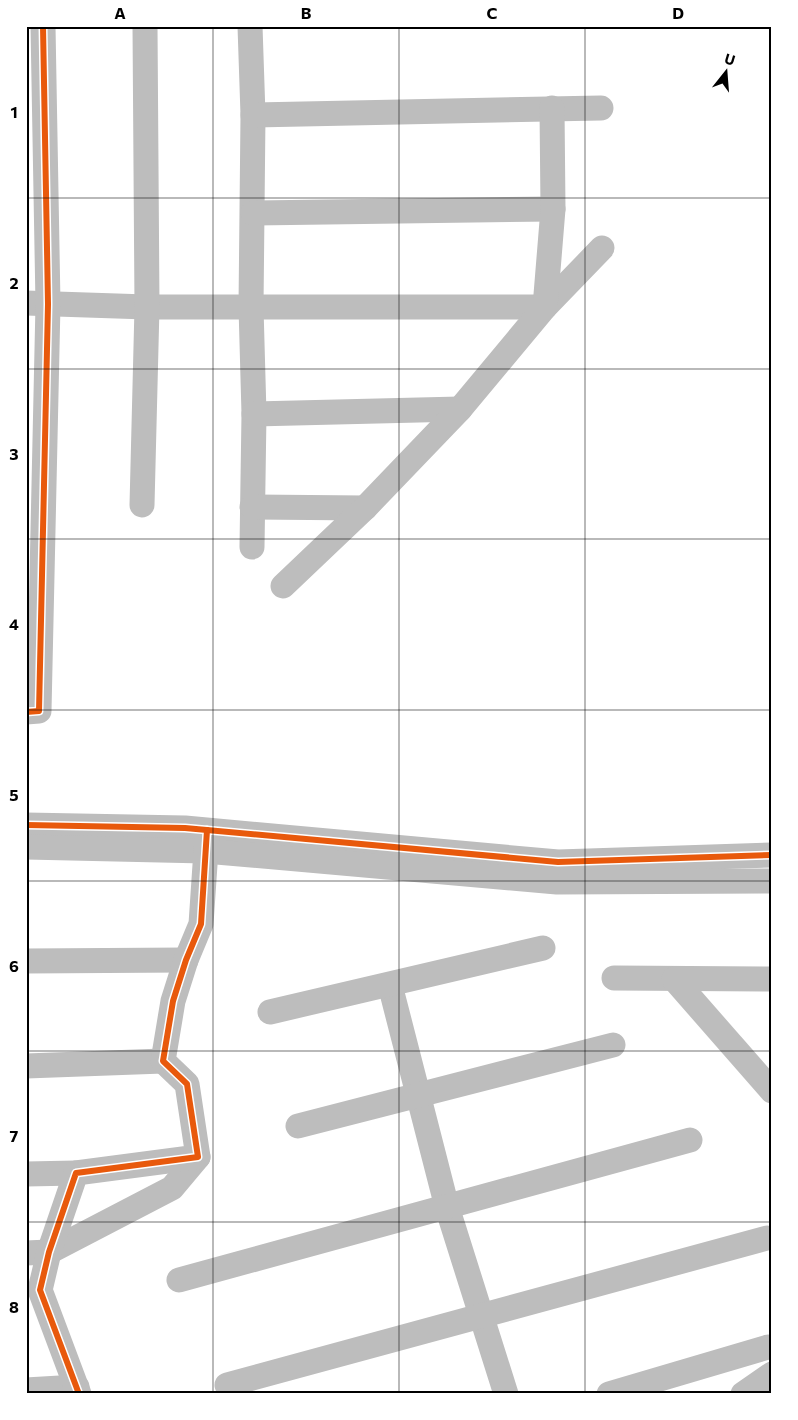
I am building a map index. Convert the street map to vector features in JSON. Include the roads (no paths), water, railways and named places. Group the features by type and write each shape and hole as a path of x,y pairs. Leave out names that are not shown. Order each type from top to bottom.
{"street":[{"path":"26,712 39,711 37,304 43,26"},
{"path":"142,505 147,307 145,26"},
{"path":"250,26 253,115 251,307 254,414 252,547"},
{"path":"545,307 553,209 552,108"},
{"path":"253,115 601,108"},
{"path":"253,213 553,209"},
{"path":"283,586 365,508 460,409 545,307 602,248"},
{"path":"37,304 147,307 545,307"},
{"path":"254,414 460,409"},
{"path":"252,507 365,508"},
{"path":"26,825 206,840 558,862 772,854"},
{"path":"163,1061 172,1001 201,924 206,840"},
{"path":"26,847 206,840 557,882 772,881"},
{"path":"270,1012 390,986 543,948"},
{"path":"26,961 186,960"},
{"path":"614,978 772,979"},
{"path":"674,979 770,1088"},
{"path":"390,986 447,1207 506,1394"},
{"path":"298,1126 613,1045"},
{"path":"26,1066 163,1061 187,1084 198,1157 172,1188 38,1252"},
{"path":"179,1280 690,1140"},
{"path":"26,1174 76,1173 198,1157"},
{"path":"26,1390 78,1390 40,1290 38,1252 76,1173"},
{"path":"228,1385 768,1238"},
{"path":"609,1394 768,1348"},
{"path":"744,1394 772,1374"}]}
